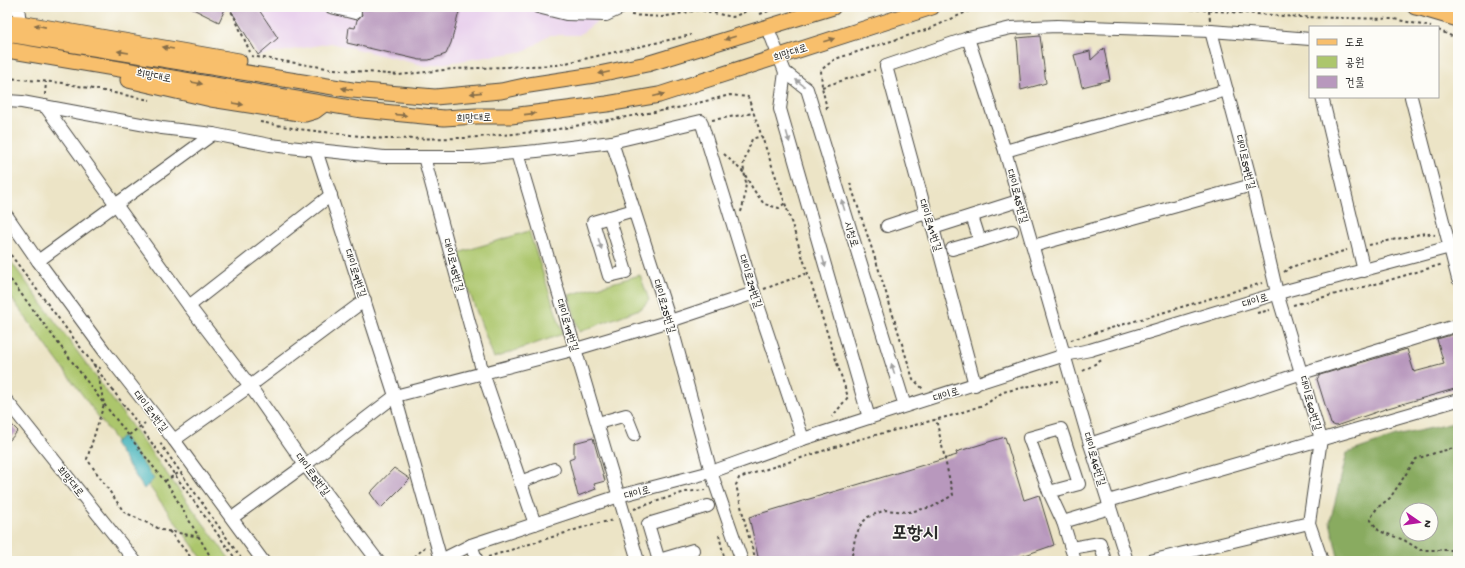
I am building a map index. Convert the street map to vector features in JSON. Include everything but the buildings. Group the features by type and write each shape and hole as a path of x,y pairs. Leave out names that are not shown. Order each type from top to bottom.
{"main road":[{"name":"희망대로","path":"7,34 327,85 390,94 434,98 501,91 647,64 762,21 833,7"},
{"name":"희망대로","path":"7,50 323,105 399,115 444,118 518,116 660,95 932,7"},
{"path":"1415,7 1458,19"},
{"path":"13,22 304,72 313,75 327,85"},
{"path":"7,60 57,64 211,99 304,114 314,111 323,105"}],"street":[{"path":"7,10 11,7"},
{"path":"13,22 18,7"},
{"path":"331,7 355,13"},
{"path":"538,7 566,14 606,15 621,9"},
{"name":"시청로","path":"762,21 785,72 807,89 905,406"},
{"path":"886,66 968,38 1012,28 1057,26 1211,31 1309,41"},
{"name":"대이로59번길","path":"1211,31 1252,185 1277,293"},
{"name":"대이로45번길","path":"968,38 1005,151 1018,201 1033,246 1065,356"},
{"name":"대이로41번길","path":"886,66 926,213 933,228 975,385"},
{"path":"785,72 780,109 869,418"},
{"path":"1005,151 1227,90"},
{"path":"1322,98 1364,271"},
{"path":"1412,98 1454,248 1458,279"},
{"path":"7,101 22,102 162,128 213,134 270,145 384,157 471,157 517,153 612,142 701,121"},
{"name":"대이로5번길","path":"44,106 189,306 250,386 305,465 378,561"},
{"name":"대이로29번길","path":"701,121 754,293 804,439"},
{"path":"38,261 213,134"},
{"name":"대이로25번길","path":"612,142 670,321 711,472 742,561"},
{"name":"대이로9번길","path":"316,150 395,396 440,560"},
{"name":"대이로19번길","path":"517,153 638,561"},
{"name":"대이로15번길","path":"424,157 484,373 535,524"},
{"path":"1033,246 1252,185"},
{"path":"189,306 331,195"},
{"path":"933,228 1018,201"},
{"path":"609,217 634,210"},
{"path":"887,226 926,213"},
{"name":"대이로1번길","path":"7,216 105,352 174,440 263,561"},
{"path":"972,216 980,241"},
{"path":"952,249 1012,231"},
{"name":"대이로","path":"440,560 470,545 619,496 711,472 804,439 1065,356 1090,350 1277,293 1454,248"},
{"path":"232,518 305,465 395,396 576,348 670,321 754,293"},
{"name":"대이로60번길","path":"1277,293 1321,439 1309,523 1322,561"},
{"path":"174,440 250,386 365,300"},
{"path":"1090,444 1302,373 1458,325"},
{"name":"대이로46번길","path":"1065,356 1090,444 1127,561"},
{"path":"1063,522 1109,504 1321,439 1458,400"},
{"name":"희망대로","path":"7,401 135,561"},
{"path":"598,423 626,415 634,435"},
{"path":"1049,492 1079,484 1061,430 1029,438 1049,492 1063,522 1075,561"},
{"path":"520,482 554,469"},
{"path":"693,550 659,561 648,524 708,506"},
{"path":"1150,561 1309,523"},
{"path":"1071,548 1100,543 1105,561"},
{"path":"470,545 480,560"}],"path":[{"path":"228,7 234,16 252,56"},
{"path":"621,9 632,16 662,17 699,10 733,17 756,7 780,7"},
{"path":"762,21 780,7"},
{"path":"828,116 820,70 835,59 929,29 971,10 986,7"},
{"path":"1161,7 1298,17 1394,19 1426,26"},
{"path":"1439,30 1458,39"},
{"path":"246,55 333,69 399,75 453,68 557,65 692,35"},
{"path":"822,88 886,66"},
{"path":"748,97 785,203 848,397 833,416 826,420"},
{"path":"701,121 754,113"},
{"path":"732,220 740,215 744,201 746,183 743,165 752,139 761,136"},
{"path":"710,149 721,152 744,173 764,204 779,208 785,203"},
{"path":"849,182 913,378"},
{"path":"1368,245 1425,233 1436,235"},
{"path":"7,250 140,427 237,561"},
{"path":"1283,273 1291,267 1350,250"},
{"path":"1292,305 1383,282 1444,263"},
{"path":"754,293 808,273"},
{"path":"7,275 104,404 165,481 200,537 213,561"},
{"path":"1069,341 1264,283"},
{"path":"92,364 108,373"},
{"path":"97,370 104,404 87,459 124,512 162,530 200,537"},
{"path":"756,561 736,486 739,478 860,439 986,404 1003,392 1048,382 1060,381"},
{"path":"851,561 855,538 861,524 868,517 885,510 909,512 932,507 953,495 936,419"},
{"path":"129,435 145,423"},
{"path":"1458,448 1416,459 1390,498 1377,508 1370,519 1379,531 1404,540 1420,550 1458,550"},
{"path":"165,481 180,472"},
{"path":"634,514 634,509 685,492 706,490"},
{"path":"480,560 594,524 619,519"},
{"path":"169,531 194,561"},
{"path":"410,561 425,547 426,540"}],"shaded area":[{"path":"227,7 642,7 606,15 579,35 550,35 526,51 426,66 331,43 258,56"}],"green space":[{"path":"529,231 563,334 494,358 455,254"},
{"path":"7,256 231,561 204,561 7,292"},
{"path":"640,275 649,300 642,308 579,332 569,295"},
{"path":"1458,422 1458,561 1339,561 1330,522 1347,453 1396,436"}],"water":[{"path":"123,436 154,479 144,489 114,443"}],"district":[{"name":"포항시","path":"915,531"}]}
